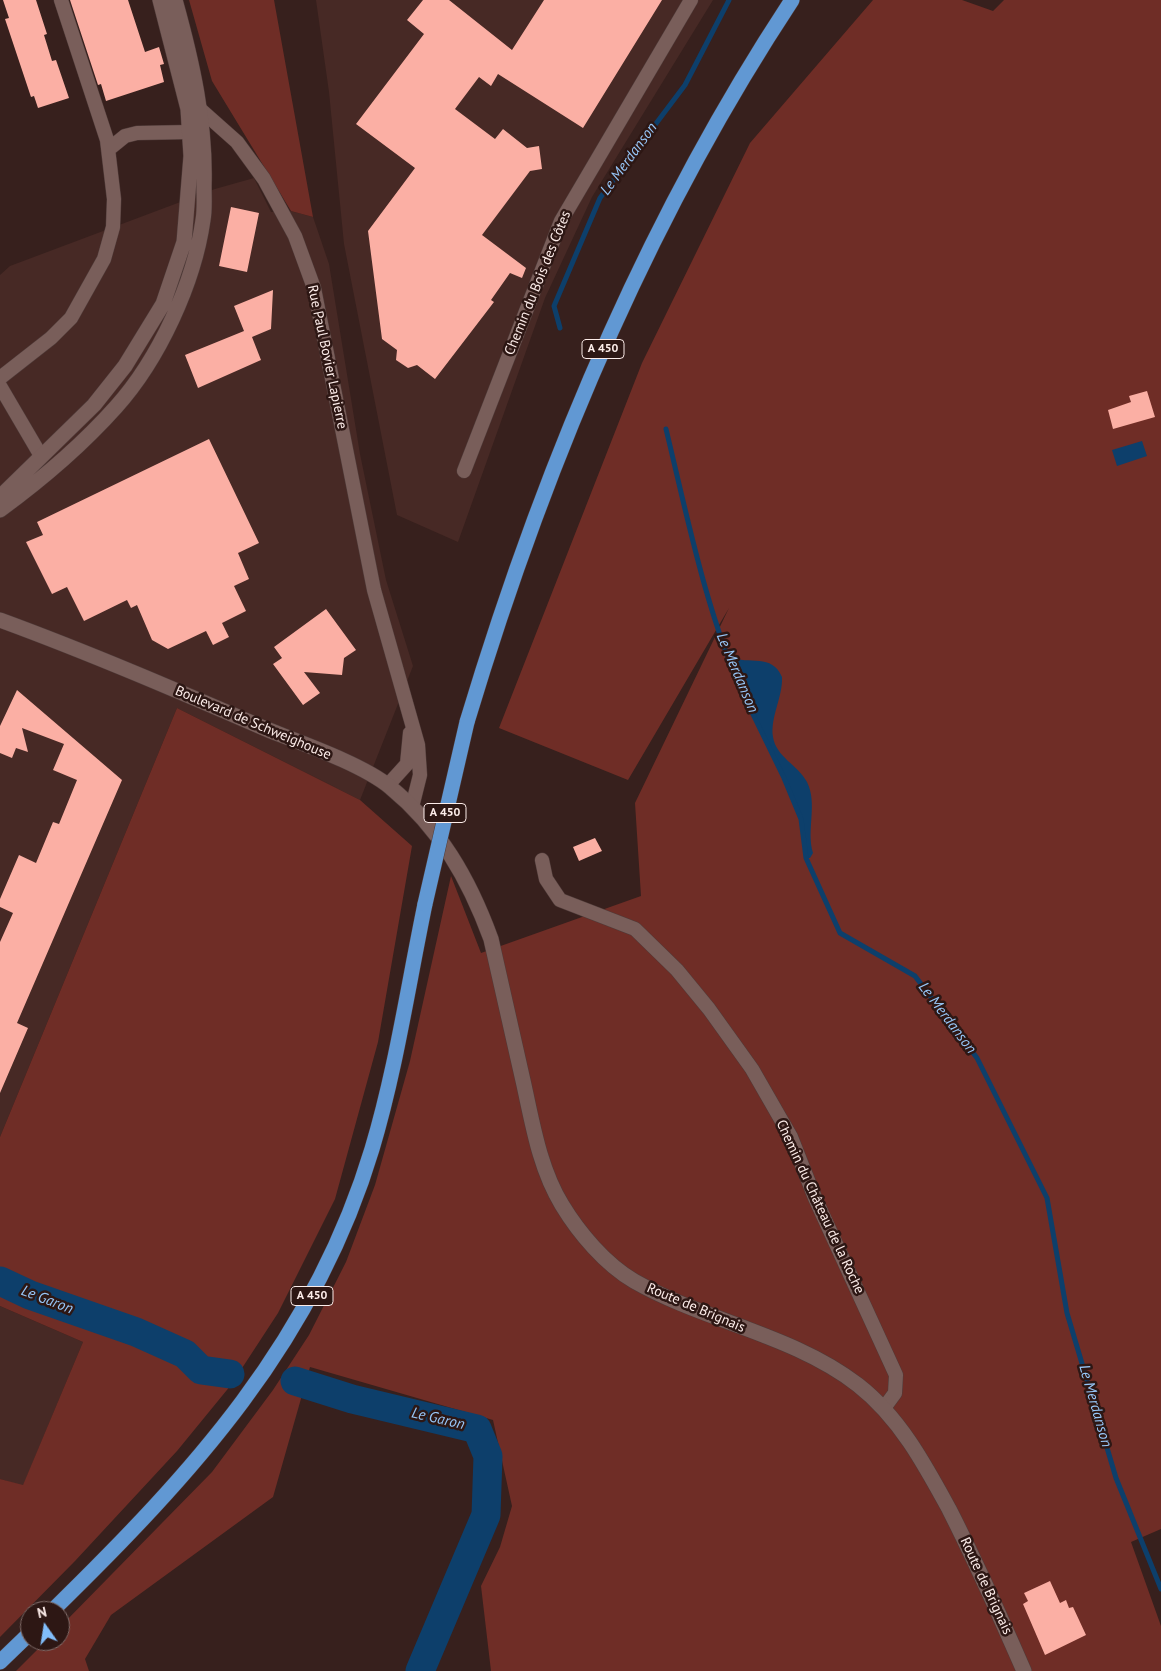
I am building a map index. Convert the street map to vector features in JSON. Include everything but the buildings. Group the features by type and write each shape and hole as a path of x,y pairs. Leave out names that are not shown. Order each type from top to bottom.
{"highway":[{"name":"A 450","path":"62,1601 134,1529 222,1430 277,1355 323,1274 356,1198 381,1117 399,1039 425,904 467,722 507,596 540,504 609,335 690,172 738,86 792,0"},
{"path":"0,1662 20,1643"}],"street":[{"path":"0,378 51,338 71,318 104,259 113,227 114,199 109,149 61,0"},
{"path":"0,497 94,405 120,373 162,304 184,242 191,156 188,109 160,0"},
{"path":"0,510 30,488 117,407 162,342 183,295 203,220 205,164 201,110 174,0"},
{"name":"Chemin du Bois des Côtes","path":"464,471 561,221 691,0"},
{"name":"Rue Paul Bovier Lapierre","path":"201,110 237,142 264,178 295,236 314,288 374,590 418,745 420,775 412,807"},
{"path":"109,149 124,136 137,133 190,132"},
{"path":"0,386 41,456"},
{"name":"Boulevard de Schweighouse","path":"0,620 107,661 318,750 365,772 388,785 412,807 440,839 467,880"},
{"name":"Rue Paul Bovier Lapierre","path":"388,785 407,764 410,715"},
{"name":"Chemin du Château de la Roche","path":"542,860 546,879 560,900 635,929 677,970 710,1009 752,1069 790,1137 815,1198 896,1375 895,1393 884,1408"},
{"name":"Route de Brignais","path":"467,880 492,939 534,1131 546,1174 562,1204 583,1234 606,1260 633,1280 672,1299 816,1360 856,1384 884,1408 907,1437 940,1494 988,1588 1024,1671"}],"shaded area":[{"path":"189,0 274,0 313,217 291,211 212,81"},
{"path":"316,0 713,0 592,197 545,298 458,542 397,515 344,244 329,92"},
{"path":"873,0 962,0 993,11 1004,0 1161,0 1161,1529 1131,1542 1161,1626 1161,1671 491,1671 481,1586 500,1547 512,1506 493,1420 310,1367 273,1497 111,1615 85,1659 89,1671 16,1671 36,1651 70,1651 70,1617 212,1472 273,1390 309,1335 346,1262 375,1185 410,1061 451,876 481,953 641,896 635,803 729,608 628,780 499,728 642,363 750,143"},
{"path":"254,178 271,212 291,211 313,217 329,264 360,454 386,580 413,666 360,800 177,708 0,1137 0,275 10,266 215,189"},
{"path":"177,708 360,800 412,846 378,1042 335,1199 278,1313 231,1385 177,1451 36,1601 20,1601 20,1617 0,1637 0,1479 23,1485 83,1342 0,1306 0,1137"},
{"path":"0,1306 83,1342 23,1486 0,1479"}],"water":[{"path":"1142,441 1147,456 1117,466 1112,450"},
{"path":"730,657 766,662 778,670 782,677 781,692 773,722 773,737 778,750 803,776 810,790 812,799 811,844 813,853 810,858 806,858 801,819 784,778 727,660"}],"waterway":[{"name":"Le Merdanson","path":"560,328 554,306 600,198 685,85 729,0"},
{"name":"Le Merdanson","path":"666,429 708,598 744,697"},
{"name":"Le Merdanson","path":"748,704 784,778 801,819 806,858 840,933 915,976 977,1058 1047,1198 1067,1313 1116,1478 1161,1589"},
{"name":"Le Garon","path":"0,1281 30,1295 136,1332 185,1354 201,1370 230,1374"},
{"name":"Le Garon","path":"295,1381 352,1399 477,1429 488,1456 486,1515 420,1671"}]}
